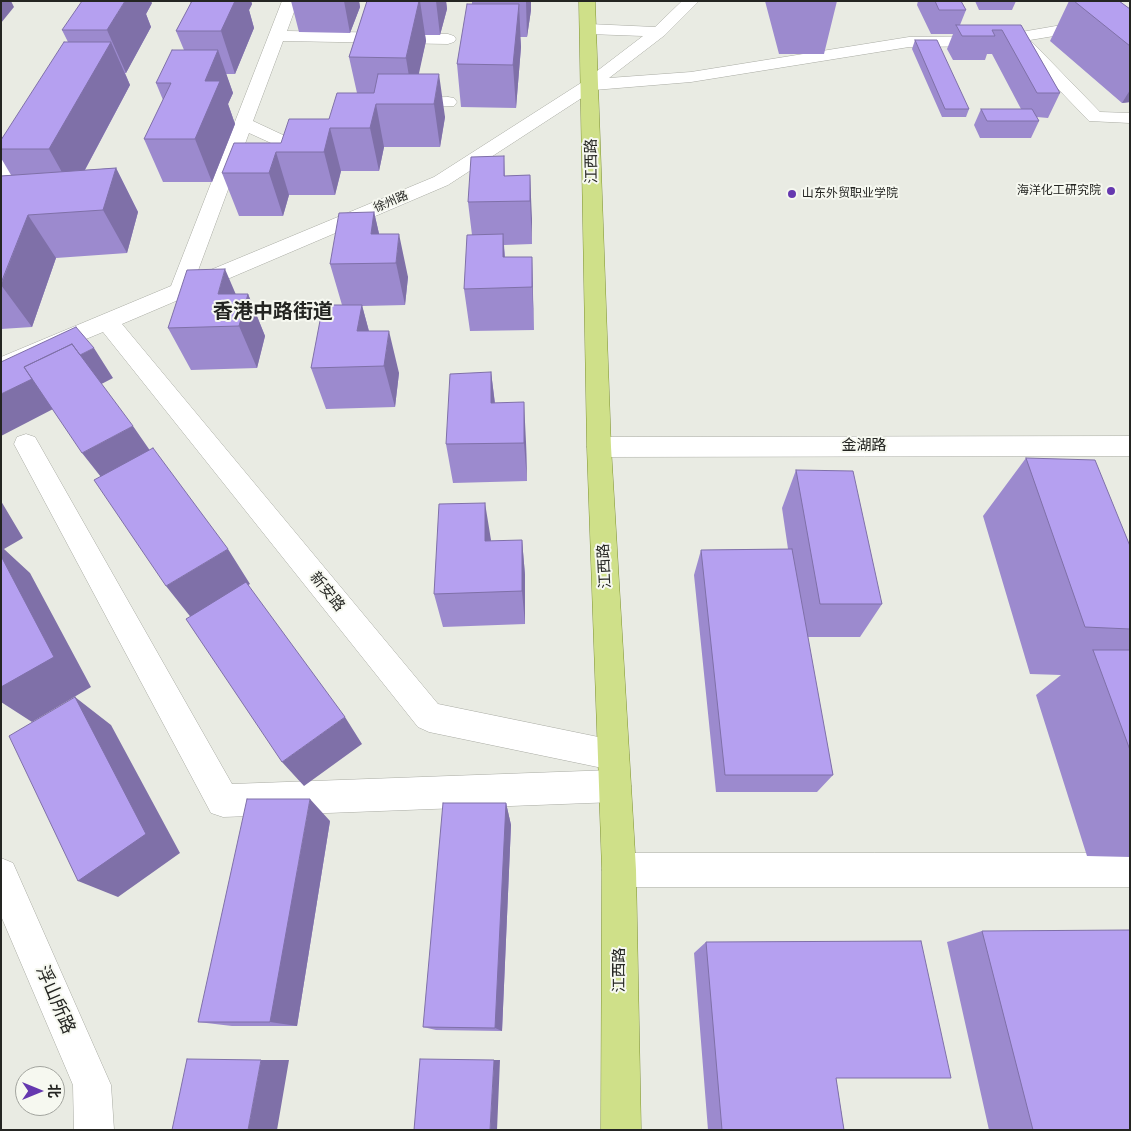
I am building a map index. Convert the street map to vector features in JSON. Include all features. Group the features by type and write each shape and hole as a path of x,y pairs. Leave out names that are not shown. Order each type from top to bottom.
{"main road":[{"name":"江西路","path":"587,1 599,447 619,870 620,1130"}],"street":[{"path":"180,290 290,1"},
{"name":"徐州路","path":"1,366 441,181 590,85 660,32 691,1"},
{"path":"590,85 691,77 908,42 998,41 1108,22 1130,22"},
{"path":"589,29 660,32"},
{"path":"277,36 448,39"},
{"path":"1018,38 1095,117 1130,118"},
{"path":"390,103 448,102"},
{"path":"1,176 31,115"},
{"path":"244,123 282,142 335,121"},
{"name":"新安路","path":"107,321 429,717 613,755"},
{"path":"26,444 223,800 615,786"},
{"name":"金湖路","path":"599,447 1130,446"},
{"path":"619,870 1130,870"},
{"name":"浮山所路","path":"1,875 92,1085 94,1130"}],"building":[{"path":"82,1 125,1 107,30 62,30"},
{"path":"192,1 235,1 221,31 176,31"},
{"path":"367,1 419,1 406,58 349,57"},
{"path":"935,1 961,1 966,10 939,10"},
{"path":"1074,1 1119,1 1130,9 1130,46"},
{"path":"467,4 519,4 513,65 457,64"},
{"path":"956,25 1021,25 1060,93 1037,93 1002,30 992,30 995,36 962,36"},
{"path":"915,40 937,40 969,109 945,109"},
{"path":"64,42 111,42 49,149 1,149 1,140"},
{"path":"172,50 218,50 205,81 220,81 195,139 144,139 171,83 156,83"},
{"path":"378,74 439,74 434,104 376,104 370,128 330,128 324,152 276,152 269,173 222,173 234,143 281,143 289,119 329,119 337,93 374,93"},
{"path":"981,109 1032,109 1039,121 987,121"},
{"path":"504,156 504,176 530,175 530,201 468,202 471,157"},
{"path":"116,168 103,210 28,215 1,283 1,176"},
{"path":"374,212 371,234 399,234 396,263 330,264 339,213"},
{"path":"503,234 503,257 532,257 532,287 464,289 467,235"},
{"path":"225,269 218,294 248,294 239,326 168,328 187,270"},
{"path":"323,305 362,305 357,331 389,331 384,366 311,368"},
{"path":"76,327 94,348 80,355 72,344 24,367 32,379 1,394 1,362"},
{"path":"72,344 133,426 82,453 24,367"},
{"path":"491,372 491,403 524,402 524,443 446,444 450,374"},
{"path":"153,448 228,549 166,586 94,480"},
{"path":"1026,458 1095,460 1130,546 1130,629 1085,627"},
{"path":"796,470 853,471 882,604 820,604"},
{"path":"485,503 485,541 522,540 522,591 434,594 439,504"},
{"path":"792,549 833,775 725,775 701,550"},
{"path":"1,556 54,657 1,687"},
{"path":"246,582 345,717 282,762 186,619"},
{"path":"1093,650 1130,650 1130,750"},
{"path":"75,697 146,834 78,881 9,736"},
{"path":"247,799 310,799 270,1022 198,1022"},
{"path":"443,803 506,803 495,1028 423,1027"},
{"path":"1130,930 1130,1130 1033,1130 982,931"},
{"path":"921,941 951,1078 836,1078 844,1130 722,1130 706,942"},
{"path":"187,1059 261,1060 248,1130 172,1130"},
{"path":"420,1059 494,1060 490,1130 414,1130"}],"place":[{"name":"海洋化工研究院","path":"1111,191"},
{"name":"山东外贸职业学院","path":"792,194"}],"district":[{"name":"香港中路街道","path":"273,312"}]}
